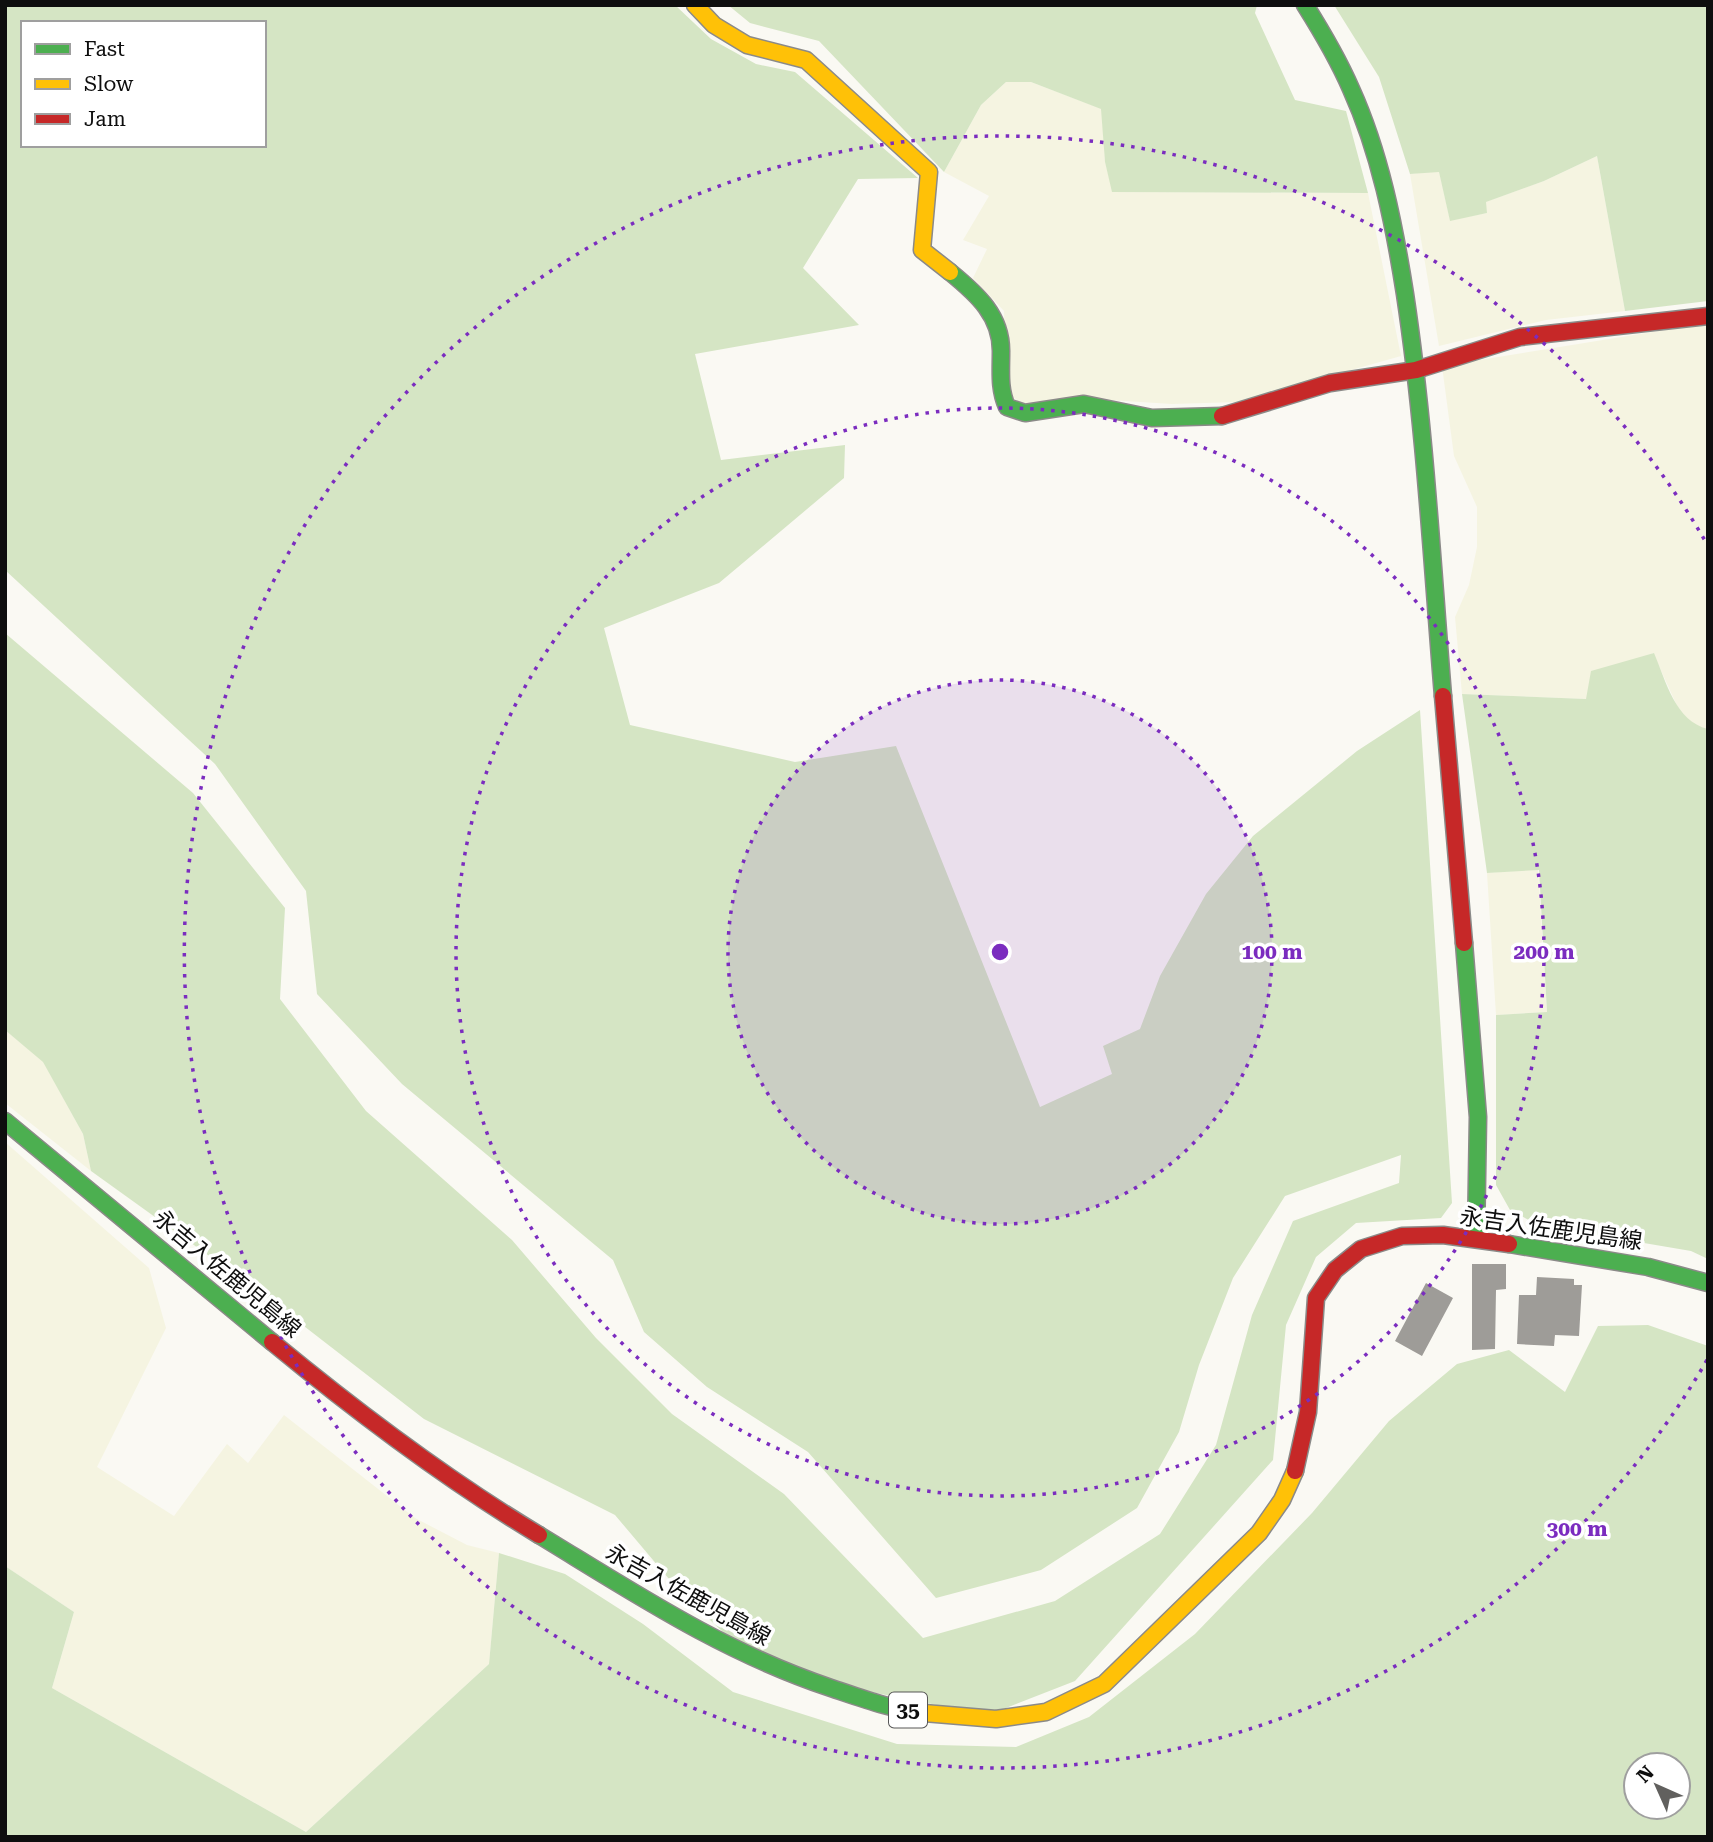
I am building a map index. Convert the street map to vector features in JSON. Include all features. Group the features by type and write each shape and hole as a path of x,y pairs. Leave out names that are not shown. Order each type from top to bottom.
{"street":[{"path":"695,5 714,25 747,45 806,60 929,172 922,250 981,300 1000,330 1000,394 1007,407 1025,414 1084,404 1152,418 1229,416 1330,383 1416,370 1520,337 1708,316"},
{"path":"1306,5 1347,72 1373,144 1400,258 1416,370 1478,1117 1476,1237"},
{"name":"永吉入佐鹿児島線","path":"5,1121 392,1438 505,1516 667,1614 774,1669 916,1712 966,1717 996,1719 1045,1712 1104,1684 1259,1533 1276,1511 1292,1480 1303,1430 1316,1298 1328,1276 1343,1261 1379,1241 1399,1236 1476,1237 1664,1269 1708,1283"}],"green space":[{"path":"5,5 675,5 711,39 756,64 795,72 918,178 858,179 803,268 859,325 695,354 721,460 845,445 844,478 719,583 604,628 630,725 795,762 896,746 1040,1107 1112,1074 1103,1046 1140,1029 1160,976 1206,894 1253,836 1357,751 1420,710 1452,1203 1441,1218 1356,1223 1316,1257 1286,1325 1273,1460 1075,1681 988,1715 825,1683 738,1646 680,1592 615,1515 424,1419 269,1299 91,1171 83,1134 43,1062 5,1030 5,633 193,793 285,908 280,999 366,1111 512,1240 596,1338 672,1414 784,1494 923,1638 1055,1601 1160,1534 1216,1445 1252,1315 1293,1221 1399,1183 1401,1155 1285,1196 1233,1278 1199,1365 1179,1432 1137,1508 1041,1570 936,1598 808,1452 707,1387 644,1332 613,1260 402,1084 317,994 306,891 215,764 5,570"},
{"path":"728,5 1257,5 1255,13 1295,100 1346,111 1368,193 1112,192 1105,162 1101,109 1031,82 1006,82 981,105 944,172 819,41 750,23"},
{"path":"1334,5 1708,5 1708,301 1625,311 1597,156 1544,181 1486,202 1487,213 1450,221 1439,172 1410,174 1379,77"},
{"path":"1006,82 1031,82 1102,109 1105,162 1113,192 1368,193 1401,356 1238,402 1172,404 1109,400 1023,404 1012,397 1006,382 1004,311 973,278 987,249 963,240 989,196 944,172 981,105"},
{"path":"1597,156 1625,311 1546,320 1439,346 1410,174 1439,171 1450,220 1487,213 1485,202 1544,181"},
{"path":"1708,323 1708,729 1694,726 1678,708 1653,653 1586,699 1462,694 1455,617 1469,585 1477,547 1477,507 1454,456 1442,366"},
{"path":"1654,653 1680,709 1687,718 1708,729 1708,1259 1691,1251 1538,1225 1510,1210 1496,1185 1496,1015 1547,1012 1539,870 1487,873 1462,694 1586,699 1591,671"},
{"path":"1538,869 1547,1012 1496,1015 1487,873"},
{"path":"5,1030 43,1061 83,1134 91,1171 5,1103"},
{"path":"5,1142 149,1268 166,1328 97,1467 174,1516 227,1444 248,1463 284,1415 415,1518 467,1545 499,1553 489,1664 306,1832 52,1688 74,1612 5,1566"},
{"path":"1648,1325 1708,1346 1708,1837 5,1837 5,1566 74,1612 52,1688 306,1832 489,1664 499,1553 565,1574 643,1624 733,1692 897,1744 1016,1747 1089,1717 1195,1634 1312,1513 1389,1421 1457,1364 1509,1350 1565,1392 1598,1326"}],"building":[{"path":"1472,1264 1506,1264 1506,1289 1496,1290 1495,1349 1472,1350"},
{"path":"1537,1277 1574,1279 1574,1285 1582,1285 1579,1336 1555,1335 1554,1346 1517,1344 1519,1295 1536,1295"},
{"path":"1426,1283 1453,1298 1422,1356 1395,1341"}],"traffic: fast":[{"path":"1305,5 1335,56 1361,113 1385,189 1396,241 1418,394 1443,696"},
{"path":"950,272 986,307 997,328 1002,387 1007,407 1025,413 1084,404 1152,418 1222,416"},
{"path":"1464,943 1478,1117 1476,1237"},
{"path":"5,1121 272,1342"},
{"path":"1509,1244 1648,1267 1708,1283"},
{"path":"539,1535 681,1620 753,1657 791,1674 865,1700 924,1713"}],"traffic: slow":[{"path":"695,5 714,25 747,45 806,60 929,172 922,250 950,272"},
{"path":"924,1713 996,1719 1046,1712 1104,1684 1259,1533 1282,1500 1295,1471"}],"traffic: jam":[{"path":"1222,416 1330,383 1416,370 1520,337 1708,316"},
{"path":"1443,696 1464,943"},
{"path":"1295,1471 1308,1412 1316,1298 1335,1270 1361,1249 1402,1236 1443,1235 1509,1244"},
{"path":"272,1342 402,1443 469,1491 539,1535"}]}
